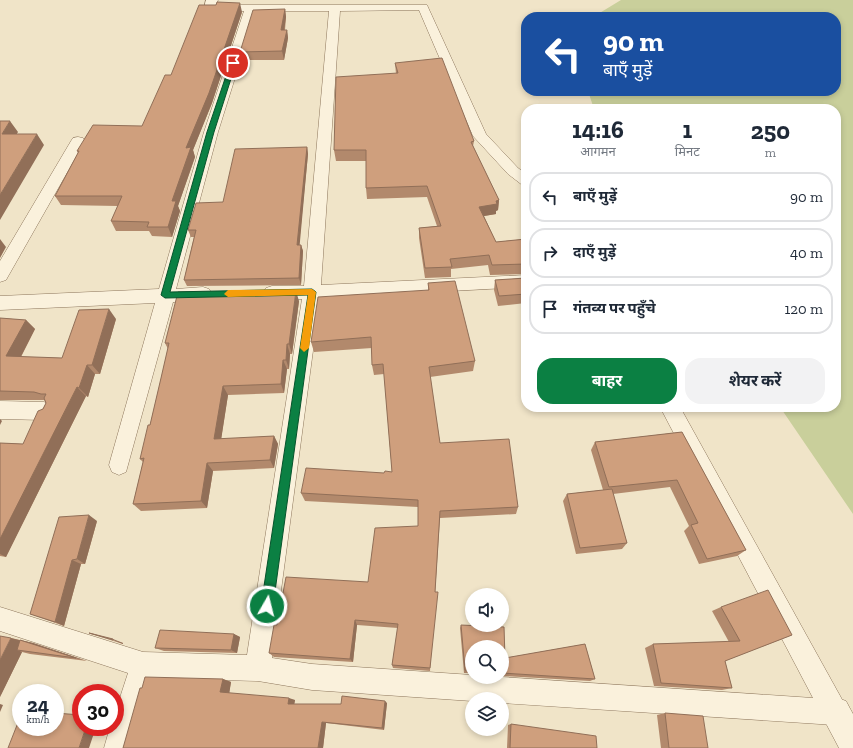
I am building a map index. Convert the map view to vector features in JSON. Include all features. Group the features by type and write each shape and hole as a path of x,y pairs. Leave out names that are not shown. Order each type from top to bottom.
{"street":[{"path":"212,0 210,8 423,7 480,136 513,171 521,177"},
{"path":"258,668 312,292 335,7"},
{"path":"119,465 211,132 251,8"},
{"path":"0,276 78,141"},
{"path":"258,293 312,292 521,281"},
{"path":"0,303 165,295 219,294"},
{"path":"0,410 44,411"},
{"path":"673,412 853,743"},
{"path":"0,619 143,666 258,668 312,677 835,712"},
{"path":"117,748 143,666"}],"green space":[{"path":"621,0 853,0 853,514 783,412 841,412 841,104 592,104 590,96 841,96 841,12 601,12"}],"building":[{"path":"217,2 240,3 209,93 186,148 191,147 172,201 176,201 168,227 147,227 149,222 111,221 122,196 55,196 79,151 77,151 93,125 142,126 165,75 171,75 199,5 216,5"},
{"path":"285,9 281,30 287,30 282,51 240,52 253,10"},
{"path":"442,58 474,141 471,142 499,200 496,201 497,204 479,207 496,242 521,240 521,264 492,265 489,255 450,259 452,267 425,268 419,228 441,226 427,186 366,188 366,150 334,150 336,77 398,73 395,63"},
{"path":"0,121 10,121 2,134 37,134 0,195"},
{"path":"307,147 297,245 301,245 299,278 184,280 196,230 188,230 196,203 223,202 235,149"},
{"path":"521,278 521,294 499,296 495,280"},
{"path":"455,281 475,361 429,367 440,443 509,439 518,507 440,511 435,592 438,592 430,668 392,665 398,624 355,620 350,659 269,653 274,625 277,625 286,577 368,582 375,528 418,526 418,500 301,493 306,468 384,473 385,471 392,472 383,364 372,365 371,337 311,342 318,297 429,290 428,283"},
{"path":"296,291 289,344 287,344 286,360 283,360 281,384 223,386 214,439 274,436 270,460 207,463 201,501 133,504 144,458 140,459 148,425 150,425 169,343 165,343 178,292"},
{"path":"109,309 92,365 87,365 79,388 77,387 0,539 0,443 23,444 38,411 43,409 46,403 44,398 46,394 34,392 0,391 0,318 26,320 6,356 62,358 79,310"},
{"path":"682,432 746,550 707,559 691,525 698,523 677,480 609,487 595,442"},
{"path":"612,489 627,543 580,548 567,494"},
{"path":"89,515 77,559 72,560 55,622 30,614 59,517"},
{"path":"768,590 792,635 725,661 732,688 661,683 653,644 740,641 721,607"},
{"path":"461,625 465,625 465,632 504,632 504,640 465,640 465,670"},
{"path":"160,630 234,634 231,650 155,648"},
{"path":"89,633 113,639 113,640"},
{"path":"0,636 11,638 0,660"},
{"path":"20,640 76,658 17,650"},
{"path":"585,644 595,679 509,673 509,657"},
{"path":"145,677 223,679 220,692 289,698 288,704 341,704 342,696 385,701 382,728 322,722 318,748 123,748 140,688 142,688"},
{"path":"665,713 703,716 708,748 669,748"},
{"path":"64,714 72,714 72,736 83,736 79,748 8,748 13,736 64,736"},
{"path":"511,724 596,736 597,748 510,748"}],"slow traffic":[{"path":"228,294 312,292 304,348"}],"route":[{"path":"233,63 211,132 165,295 312,292 267,606"}]}
